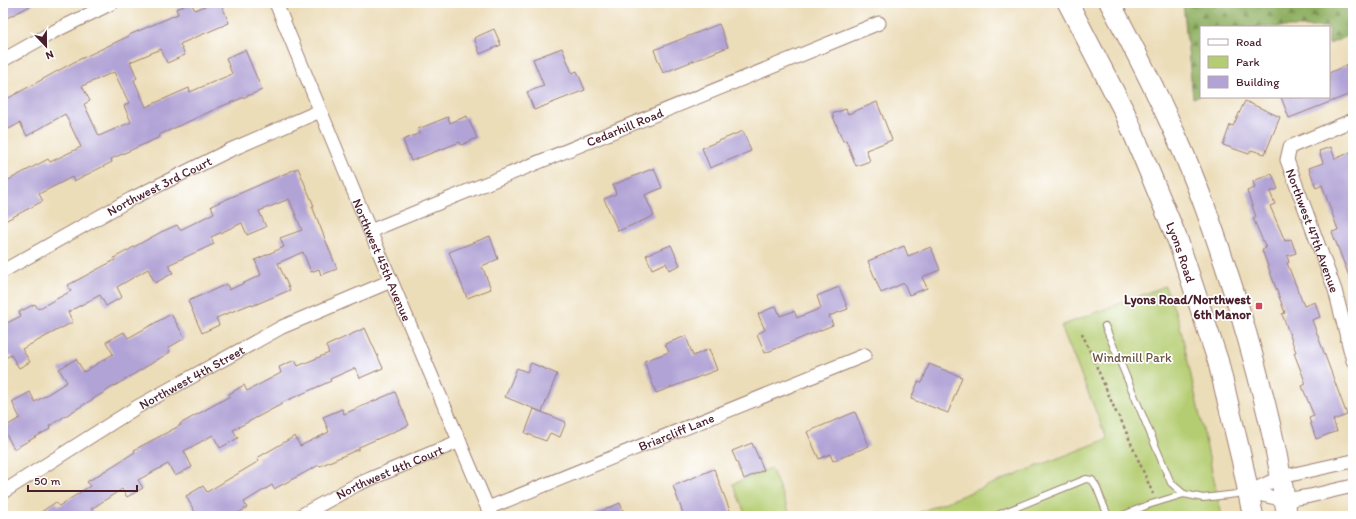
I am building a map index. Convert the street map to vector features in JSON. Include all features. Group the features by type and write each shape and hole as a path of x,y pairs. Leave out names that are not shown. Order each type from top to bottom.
{"main road":[{"name":"Lyons Road","path":"1068,3 1125,113 1178,241 1218,361 1253,516"},
{"path":"1110,3 1141,61 1172,127 1194,179 1225,262 1258,372 1281,477 1286,508"}],"street":[{"path":"3,60 53,32 112,3"},
{"name":"Northwest 45th Avenue","path":"276,3 370,232 490,512"},
{"name":"Cedarhill Road","path":"370,232 878,22"},
{"name":"Northwest 3rd Court","path":"3,271 131,199 228,151 320,111"},
{"name":"Northwest 47th Avenue","path":"1353,120 1290,147 1287,160 1335,290 1353,362"},
{"name":"Northwest 4th Street","path":"3,492 137,407 282,327 391,281"},
{"name":"Briarcliff Lane","path":"490,512 865,356"},
{"name":"Northwest 4th Court","path":"300,516 358,484 460,441"},
{"path":"1248,492 1281,477 1353,461"},
{"path":"1248,492 1286,508 1310,496 1353,486"}],"lane":[{"path":"1105,326 1171,483 1184,494"},
{"path":"996,516 1086,479 1092,480 1096,486 1108,516"},
{"path":"1121,516 1156,502 1184,494 1203,498 1248,492"}],"path":[{"path":"1082,333 1156,502"},
{"path":"1198,516 1221,513"}],"green space":[{"path":"1183,3 1353,3 1353,34 1330,44 1330,26 1200,26 1200,95 1193,98"},
{"name":"Windmill Park","path":"1165,286 1179,321 1222,516 910,516 1107,439 1061,326"},
{"path":"771,468 791,516 746,516 733,484"}],"building":[{"path":"3,3 36,3 3,20"},
{"path":"191,3 195,10 212,3 221,3 229,23 180,44 185,55 167,63 161,49 130,62 137,78 134,80 146,107 189,88 190,92 232,74 226,58 245,50 262,90 220,107 159,135 160,137 111,159 112,162 74,181 72,177 39,194 43,201 3,222 3,183 48,159 50,162 81,147 65,114 27,136 20,123 3,132 3,101 74,62 129,35 178,14 176,9","holes":["114,72 129,103 124,106 131,122 99,136 84,104 90,101 82,86"]},
{"path":"719,24 728,47 663,73 654,50"},
{"path":"494,29 501,45 480,54 474,38"},
{"path":"562,48 572,73 577,71 585,90 534,110 527,92 544,86 533,59"},
{"path":"1353,62 1353,93 1289,118 1281,98 1330,98 1330,73"},
{"path":"1245,101 1280,117 1265,154 1251,150 1249,154 1223,145 1230,125 1233,126"},
{"path":"877,102 892,140 866,150 870,161 856,166 846,140 843,141 832,114 846,109 848,114"},
{"path":"467,116 477,138 461,145 460,142 411,161 403,140 420,133 418,129 448,117 450,123"},
{"path":"743,131 751,151 710,168 702,148"},
{"path":"1331,147 1335,159 1353,151 1352,284 1332,232 1338,230 1322,185 1316,188 1309,168 1323,163 1319,151"},
{"path":"298,168 314,206 312,206 337,269 321,275 319,269 311,272 303,252 278,263 290,290 252,306 251,304 216,318 219,325 202,333 188,301 227,284 229,290 261,275 255,260 284,247 280,238 302,230 289,199 259,211 266,227 247,235 242,223 211,237 214,244 168,265 173,273 155,283 148,269 117,287 122,297 106,306 100,295 68,312 73,322 22,349 30,362 19,368 11,355 3,359 3,325 21,316 19,312 35,304 38,309 71,291 68,285 115,260 114,258 161,232 177,225 180,230 214,213 211,206"},
{"path":"654,168 662,188 645,195 654,216 618,231 604,199 616,194 613,185"},
{"path":"1272,174 1278,189 1270,192 1275,204 1270,206 1285,241 1291,239 1296,253 1287,256 1289,262 1287,263 1304,306 1315,302 1320,317 1312,320 1347,415 1333,420 1337,431 1316,439 1309,418 1314,416 1302,386 1306,384 1294,353 1296,352 1282,314 1285,313 1262,250 1266,248 1253,218 1256,217 1247,191 1255,188 1253,181"},
{"path":"490,236 498,259 482,266 491,289 467,298 449,252"},
{"path":"671,245 680,265 669,270 666,263 652,269 646,255"},
{"path":"904,246 908,256 931,247 940,270 922,277 927,288 909,295 904,283 881,293 868,261"},
{"path":"839,287 848,309 829,316 833,325 765,353 757,334 765,330 758,314 776,306 780,316 794,311 797,318 821,308 817,296"},
{"path":"171,314 185,338 168,348 170,352 49,426 50,429 14,449 3,428 20,418 12,402 30,392 35,402 67,382 59,369 76,359 84,372 113,354 106,342 124,332 128,338"},
{"path":"365,328 383,368 360,378 355,368 330,379 331,381 281,403 282,404 233,430 238,438 220,448 213,435 184,451 192,467 175,476 168,464 138,480 143,488 127,497 122,489 91,509 96,516 35,516 56,502 59,506 90,486 87,482 135,452 134,450 181,425 180,424 230,396 229,394 244,385 247,391 281,373 279,367 295,360 298,366 329,353 326,346"},
{"path":"686,336 693,356 709,349 717,370 656,393 644,361 669,352 665,344"},
{"path":"531,363 557,374 542,412 505,397 517,368 527,372"},
{"path":"929,364 962,377 948,413 911,399 918,382 922,383"},
{"path":"395,392 409,425 359,447 359,449 320,466 319,465 274,489 272,485 244,502 247,508 233,516 197,516 186,496 203,486 207,492 259,461 257,458 295,436 300,446 329,432 323,417 342,409 344,414"},
{"path":"534,409 566,422 560,437 550,433 546,441 525,433"},
{"path":"855,412 869,446 833,461 830,454 819,459 807,432"},
{"path":"752,443 764,470 744,479 732,451"},
{"path":"714,469 732,516 684,516 673,486"},
{"path":"620,503 625,516 590,516"}],"place":[{"name":"Lyons Road/Northwest 6th Manor","path":"1259,306"}]}
